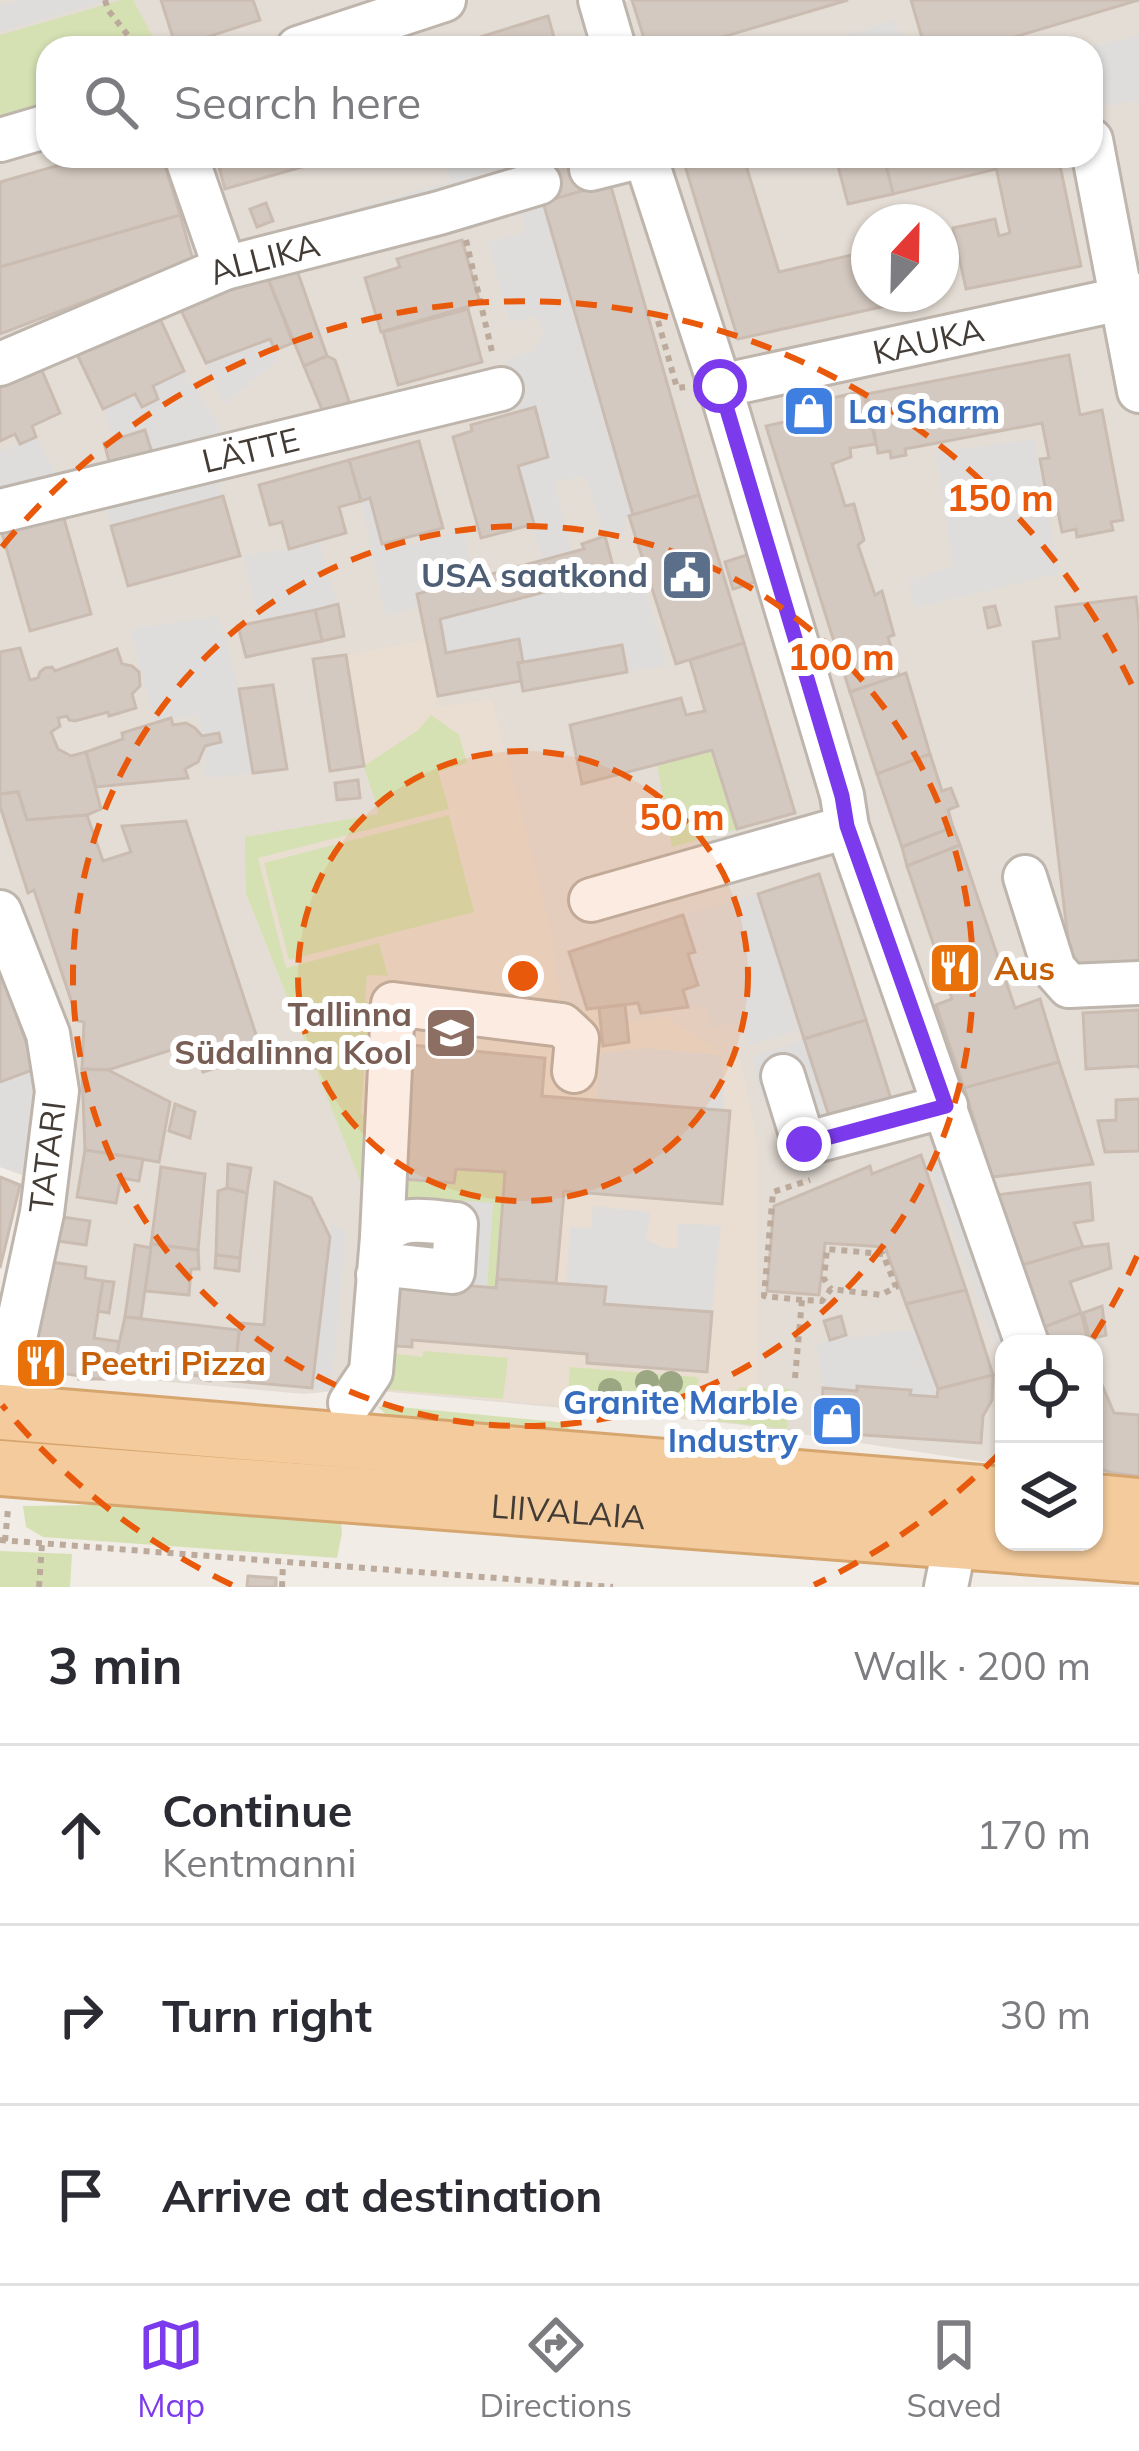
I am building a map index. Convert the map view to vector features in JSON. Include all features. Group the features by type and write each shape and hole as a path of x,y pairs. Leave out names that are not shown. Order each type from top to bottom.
{"main road":[{"name":"LIIVALAIA","path":"0,1410 995,1497"},
{"name":"LIIVALAIA","path":"4,1489 950,1565 1139,1555"},
{"path":"950,1565 978,1513 995,1503"},
{"path":"1103,1503 1139,1506"}],"street":[{"path":"334,36 444,0"},
{"path":"600,0 610,36"},
{"path":"0,140 36,130"},
{"path":"190,168 225,268"},
{"path":"590,169 594,168"},
{"path":"648,168 720,386 847,826 1025,1335"},
{"path":"1098,168 1130,296 1139,391"},
{"name":"ALLIKA","path":"0,364 225,268 539,183"},
{"name":"KAUKA","path":"720,386 1130,296"},
{"name":"LÄTTE","path":"0,512 501,389"},
{"path":"591,900 847,826"},
{"path":"1025,878 1061,980 1069,986 1139,983"},
{"name":"TATARI","path":"0,912 48,1034 57,1091 42,1213 0,1410"},
{"path":"350,1403 371,1372 393,1004 562,1025 577,1039 574,1071"},
{"path":"783,1076 804,1144 946,1106"}],"path":[{"path":"105,0 129,36"},
{"path":"458,207 501,389"},
{"path":"817,1178 773,1192 764,1296 822,1301 831,1289"},
{"path":"827,1249 883,1254 896,1287 881,1295 831,1289 824,1279 827,1249"},
{"path":"795,1378 802,1300"},
{"path":"4,1489 2,1541 613,1587"},
{"path":"40,1587 42,1544"},
{"path":"281,1587 283,1563"}],"shaded area":[{"path":"0,0 612,0 614,5 629,0 1139,0 1139,1478 1103,1477 1103,1335 995,1335 995,1464 736,1424 358,1389 304,1394 0,1367 0,1332 22,1175 0,1167"},
{"path":"21,0 109,0 0,32 0,6"},
{"path":"894,20 901,36 841,36"},
{"path":"1139,35 1139,101 1103,106 1103,44"},
{"path":"447,168 509,168 471,176 474,191 252,255 246,240 450,181"},
{"path":"509,168 529,168 543,203 633,515 623,518 626,532 605,536 585,476 554,482 572,552 542,560 518,466 548,456 535,408 518,412 506,359 535,350 543,332 534,316 509,323 488,242 526,231"},
{"path":"270,339 278,360 224,405 206,363"},
{"path":"184,371 231,444 153,456 145,430 114,440 103,409"},
{"path":"36,437 67,494 0,511 0,451"},
{"path":"1034,439 1060,573 915,608 908,580 953,566 936,453"},
{"path":"219,477 223,496 111,526 105,507"},
{"path":"370,498 387,552 464,530 474,579 420,607 385,615 361,501"},
{"path":"319,541 338,604 258,622 244,555"},
{"path":"639,568 667,665 627,672 622,646 523,662 519,639 446,653 440,620"},
{"path":"219,616 239,689 253,773 206,778 205,746 221,742 218,733 202,736 196,715 155,723 130,629"},
{"name":"Tallinna Südalinna Kool","path":"426,640 440,707 492,699 551,931 561,1012 599,1008 604,1046 629,1042 627,1023 667,1016 731,1061 740,1058 758,1147 758,1405 739,1405 736,1424 358,1389 371,1208 246,893 245,837 378,814 364,766 346,655"},
{"path":"758,894 801,1030 748,1045 741,1023 710,1027 708,1010 688,1007 683,990 698,984 688,954 695,951 683,915"},
{"path":"804,1039 830,1119 790,1132 780,1099 761,1102 753,1057"},
{"path":"644,1048 722,1055 724,1110 596,1100 601,1053"},
{"path":"35,1069 22,1174 0,1167 0,1082"},
{"path":"926,1154 946,1167 1003,1335 995,1335 995,1343"},
{"path":"453,1200 493,1203 487,1287 416,1282 421,1237"},
{"path":"593,1206 650,1212 647,1240 663,1248 677,1248 678,1224 721,1225 712,1312 604,1304 605,1287 566,1284 570,1227 591,1228"},
{"path":"331,1224 346,1233 331,1391 312,1388"},
{"path":"915,1329 937,1397 910,1395 910,1391 823,1388 816,1344 849,1334 853,1338"}],"green space":[{"path":"133,0 152,36 36,36 36,116 0,127 0,35"},
{"path":"431,715 459,735 467,763 438,772 449,809 258,858 286,968 379,943 388,976 367,975 361,1114 377,1117 371,1208 246,893 245,837 378,814 364,766 417,731"},
{"path":"712,750 737,829 672,847 657,764"},
{"path":"449,815 474,912 289,960 264,863"},
{"path":"456,1169 505,1172 496,1288 487,1287 493,1203 396,1211 391,1178 453,1183"},
{"path":"424,1351 508,1358 503,1399 379,1389 382,1352 422,1357"},
{"path":"570,1367 699,1379 683,1417 567,1404"},
{"path":"741,1387 790,1389 787,1429 716,1421 721,1403"},
{"path":"378,1407 569,1426 547,1436 392,1420"},
{"path":"96,1505 341,1521 342,1533 337,1558 43,1537 26,1527 23,1506"},
{"path":"0,1551 72,1554 70,1587 0,1587"}],"building":[{"path":"161,0 253,0 260,20 210,36 172,36"},
{"path":"632,0 848,0 726,36 643,36"},
{"path":"911,0 1139,0 1018,36 922,36"},
{"path":"548,16 554,36 483,36"},
{"path":"49,168 166,168 180,215 0,267 0,182"},
{"path":"219,168 298,168 225,189"},
{"path":"529,168 590,168 595,187 545,202"},
{"path":"686,168 747,168 779,272 851,255 851,312 859,312 738,339"},
{"path":"839,168 887,168 893,194 848,204"},
{"path":"887,168 1000,168 893,194"},
{"path":"996,168 1061,168 1081,266 966,289 959,227 995,219 999,236 1010,233"},
{"path":"610,183 699,495 633,515 543,202"},
{"path":"266,203 273,221 257,227 250,209"},
{"path":"180,215 193,260 0,334 0,267"},
{"path":"462,240 480,303 381,332 365,278 400,267 397,259"},
{"path":"294,262 327,356 304,366 266,274"},
{"path":"266,274 293,343 275,350 270,339 206,363 180,308"},
{"path":"468,309 482,362 398,385 383,332"},
{"path":"157,312 184,371 153,386 158,399 142,407 135,394 103,409 75,350"},
{"path":"1069,355 1080,415 1102,410 1123,520 1111,522 1113,530 1077,537 1076,529 1062,532 1054,491 1046,492 1040,459 1049,458 1042,423 905,449 906,455 891,458 890,451 878,453 867,394"},
{"path":"327,356 335,360 352,410 325,417 304,366"},
{"path":"41,368 60,413 32,426 36,437 20,444 15,434 0,441 0,387"},
{"path":"863,391 876,444 850,448 851,457 832,464 845,506 854,504 864,540 858,545 875,595 882,591 899,676 850,692 766,426 798,419 797,406"},
{"path":"535,407 548,457 518,466 534,524 481,538 453,437 472,431 471,425"},
{"path":"145,430 153,456 111,468 104,443"},
{"path":"419,441 443,528 382,544 370,498 361,501 349,460"},
{"path":"349,460 361,501 339,507 346,533 289,549 282,522 270,525 259,485"},
{"path":"699,495 744,643 676,664 629,516"},
{"path":"223,496 240,556 128,586 111,526"},
{"path":"59,501 91,614 30,631 0,526"},
{"path":"605,536 615,574 440,619 446,653 519,639 523,662 518,663 521,681 438,696 417,594 584,549 582,544"},
{"path":"750,554 759,581 733,589 725,562"},
{"path":"1136,597 1139,974 1073,982 1033,642 1060,638 1056,607"},
{"path":"338,604 344,636 322,641 315,610"},
{"path":"995,606 1000,625 988,628 984,608"},
{"path":"315,610 322,641 246,657 238,626"},
{"path":"744,643 795,813 737,829 712,750 582,784 570,725 681,698 686,715 705,711 690,660"},
{"path":"622,645 627,672 523,691 518,663"},
{"path":"20,648 30,680 45,668 55,671 117,649 122,664 139,672 140,686 132,694 136,708 75,721 58,718 60,726 51,732 58,749 71,756 86,752 101,809 87,815 27,820 18,792 0,794 0,652"},
{"path":"346,655 364,766 330,771 313,659"},
{"path":"906,673 930,754 877,774 850,692"},
{"path":"273,685 287,769 253,773 239,689"},
{"path":"171,718 173,725 186,723 202,736 219,733 221,742 205,746 198,762 185,769 188,778 96,787 86,752 123,739 122,733"},
{"path":"930,754 942,791 951,788 958,806 948,810 953,827 902,847 877,774"},
{"path":"358,780 360,798 337,800 335,783"},
{"path":"18,792 27,820 87,815 103,861 131,852 122,826 186,821 262,1053 203,1072 193,1043 108,1070 82,1069 84,1022 78,1021 34,890 28,893 0,806 0,794"},
{"path":"953,827 960,845 907,866 902,847"},
{"path":"960,845 1015,1008 1040,999 1059,1062 964,1088 936,1005 952,999 907,866"},
{"path":"819,874 866,1020 804,1039 758,894"},
{"path":"683,915 695,952 688,954 698,985 683,990 688,1007 641,1013 638,1003 587,1009 569,952"},
{"path":"0,967 35,1069 0,1082"},
{"path":"625,1005 629,1042 603,1046 599,1008"},
{"path":"1139,1010 1139,1066 1086,1069 1083,1013"},
{"path":"866,1020 891,1099 830,1119 804,1039"},
{"path":"400,1044 545,1058 542,1096 730,1111 722,1204 564,1191 556,1283 497,1279 505,1172 456,1169 454,1183 390,1178"},
{"path":"1059,1062 1093,1164 992,1177 964,1088"},
{"path":"82,1069 108,1070 170,1102 159,1162 85,1150"},
{"path":"1139,1099 1139,1151 1105,1152 1098,1121 1116,1120 1116,1100"},
{"path":"175,1104 195,1112 190,1138 169,1131"},
{"path":"85,1150 143,1159 139,1181 121,1178 116,1203 77,1197"},
{"path":"921,1155 966,1290 906,1304 885,1247 825,1243 819,1295 767,1291 774,1206 870,1166 872,1174"},
{"path":"228,1164 251,1168 247,1193 227,1188"},
{"path":"161,1167 205,1174 198,1250 151,1244"},
{"path":"0,1177 20,1185 0,1268"},
{"path":"275,1182 311,1198 330,1237 312,1388 234,1381 240,1323 264,1325"},
{"path":"1090,1183 1093,1220 1074,1223 1083,1247 1019,1266 997,1195"},
{"path":"227,1188 247,1193 240,1258 216,1255 218,1191"},
{"path":"62,1217 90,1221 86,1245 58,1241"},
{"path":"151,1244 198,1250 199,1269 191,1269 189,1295 145,1291"},
{"path":"1108,1244 1111,1268 1070,1282 1081,1313 1042,1328 1019,1266"},
{"path":"135,1245 151,1248 141,1318 125,1317"},
{"path":"216,1255 240,1258 239,1271 215,1268"},
{"path":"51,1262 86,1267 85,1278 103,1281 94,1338 121,1342 112,1379 79,1379 43,1370 33,1362"},
{"path":"386,1279 496,1288 497,1279 606,1287 604,1304 712,1312 707,1372 587,1363 587,1354 412,1340 412,1347 381,1345"},
{"path":"103,1281 114,1282 109,1313 98,1311"},
{"path":"966,1290 993,1375 938,1389 906,1304"},
{"path":"1102,1306 1106,1335 1089,1335 1083,1313"},
{"path":"1081,1313 1087,1335 1044,1335 1042,1328"},
{"path":"841,1316 846,1335 830,1340 824,1321"},
{"path":"125,1317 239,1330 234,1381 114,1366"},
{"path":"993,1375 981,1443 821,1432 823,1388 911,1390 910,1395 937,1397 938,1389"},
{"path":"1103,1387 1114,1413 1139,1415 1139,1476 1103,1470"},
{"path":"248,1576 276,1578 276,1587 247,1587"}],"place":[{"name":"La Sharm","path":"809,411"},
{"name":"USA saatkond","path":"687,575"},
{"name":"Aus","path":"955,968"},
{"name":"Tallinna Südalinna Kool","path":"451,1033"},
{"name":"Peetri Pizza","path":"41,1363"},
{"name":"Granite Marble Industry","path":"837,1421"}],"route":[{"path":"720,386 847,826 946,1106 804,1144"}]}
